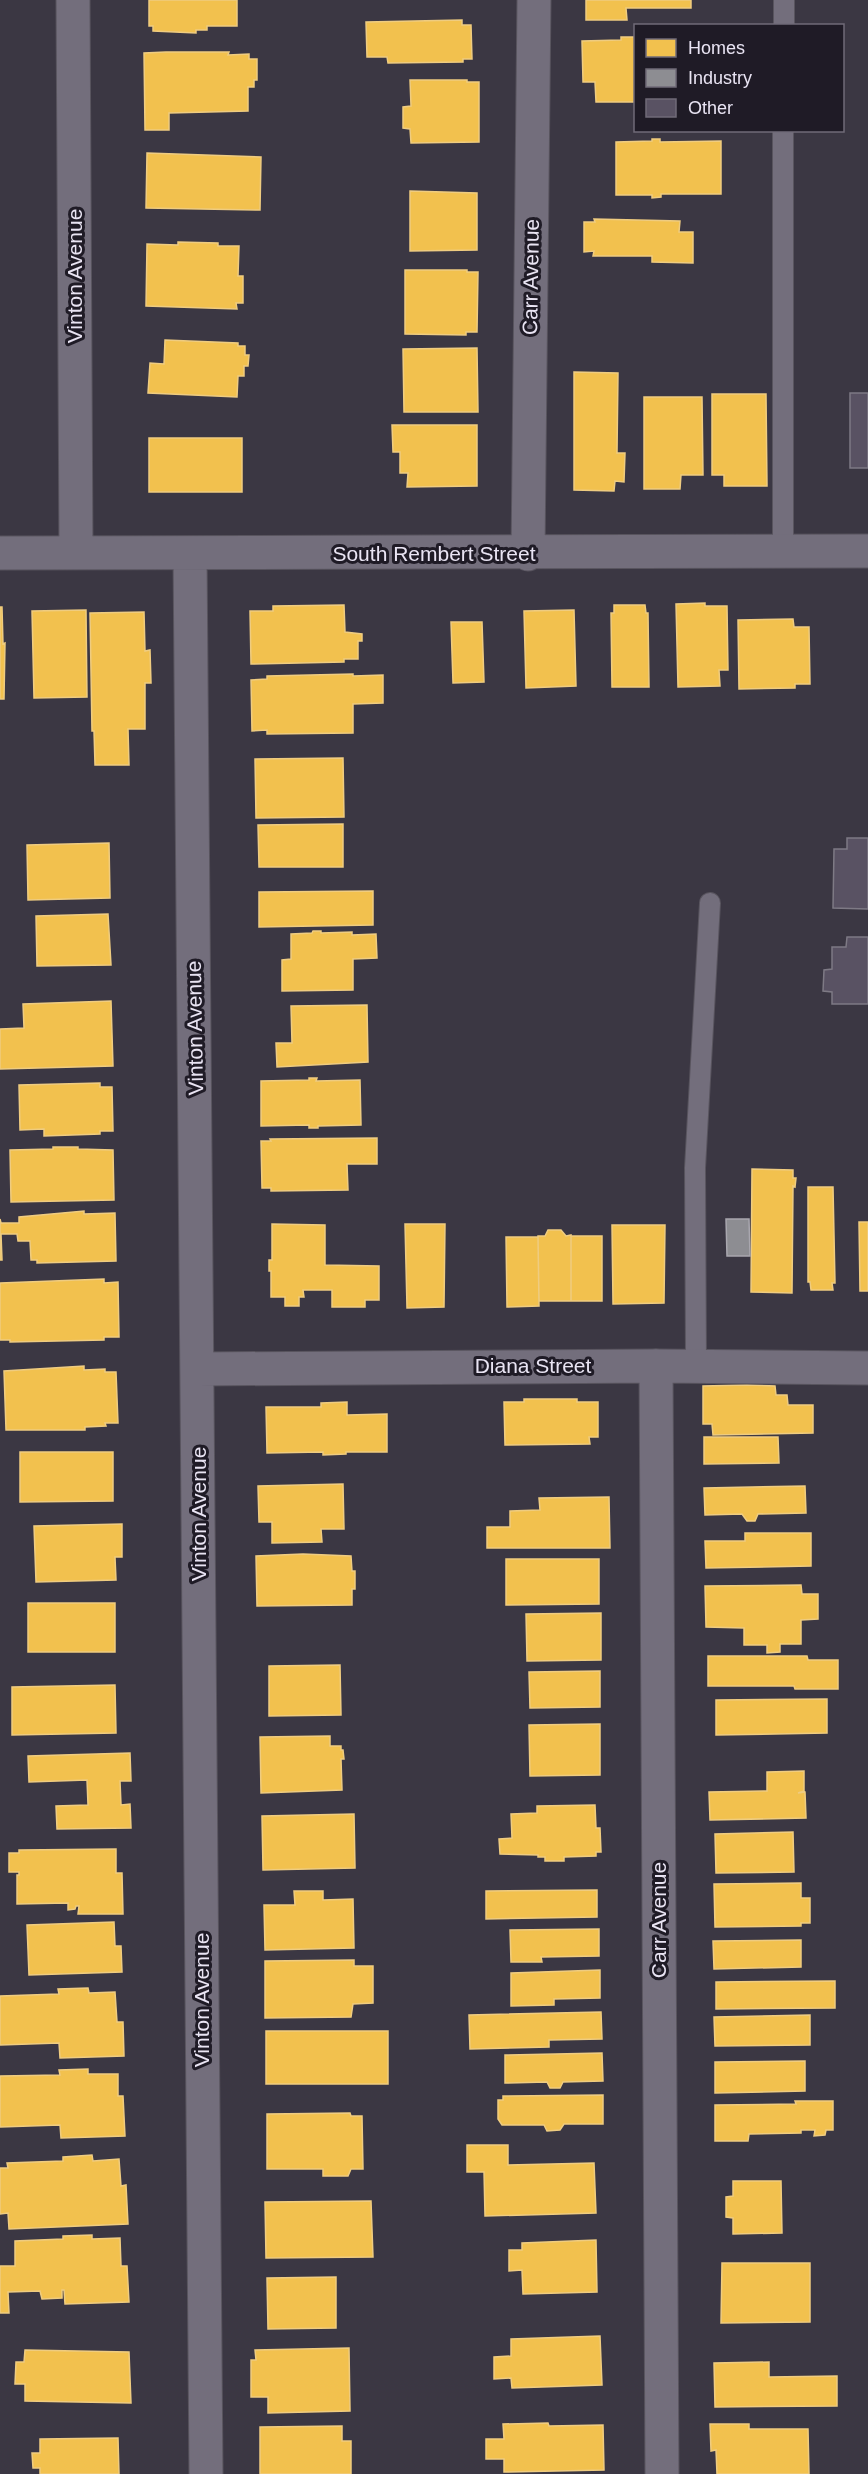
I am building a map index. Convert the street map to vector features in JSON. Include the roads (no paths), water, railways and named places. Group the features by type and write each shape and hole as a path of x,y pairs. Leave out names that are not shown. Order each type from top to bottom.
{"street":[{"name":"Vinton Avenue","path":"73,0 76,552"},
{"name":"Carr Avenue","path":"528,554 534,0"},
{"name":"South Rembert Street","path":"0,553 868,552"},
{"name":"Vinton Avenue","path":"190,554 206,2474"},
{"name":"Carr Avenue","path":"656,1366 662,2474"},
{"name":"Diana Street","path":"198,1369 656,1366 868,1368"}],"lane":[{"path":"784,0 784,24"},
{"path":"783,132 783,552"},
{"path":"696,1366 695,1168 710,903"}]}
